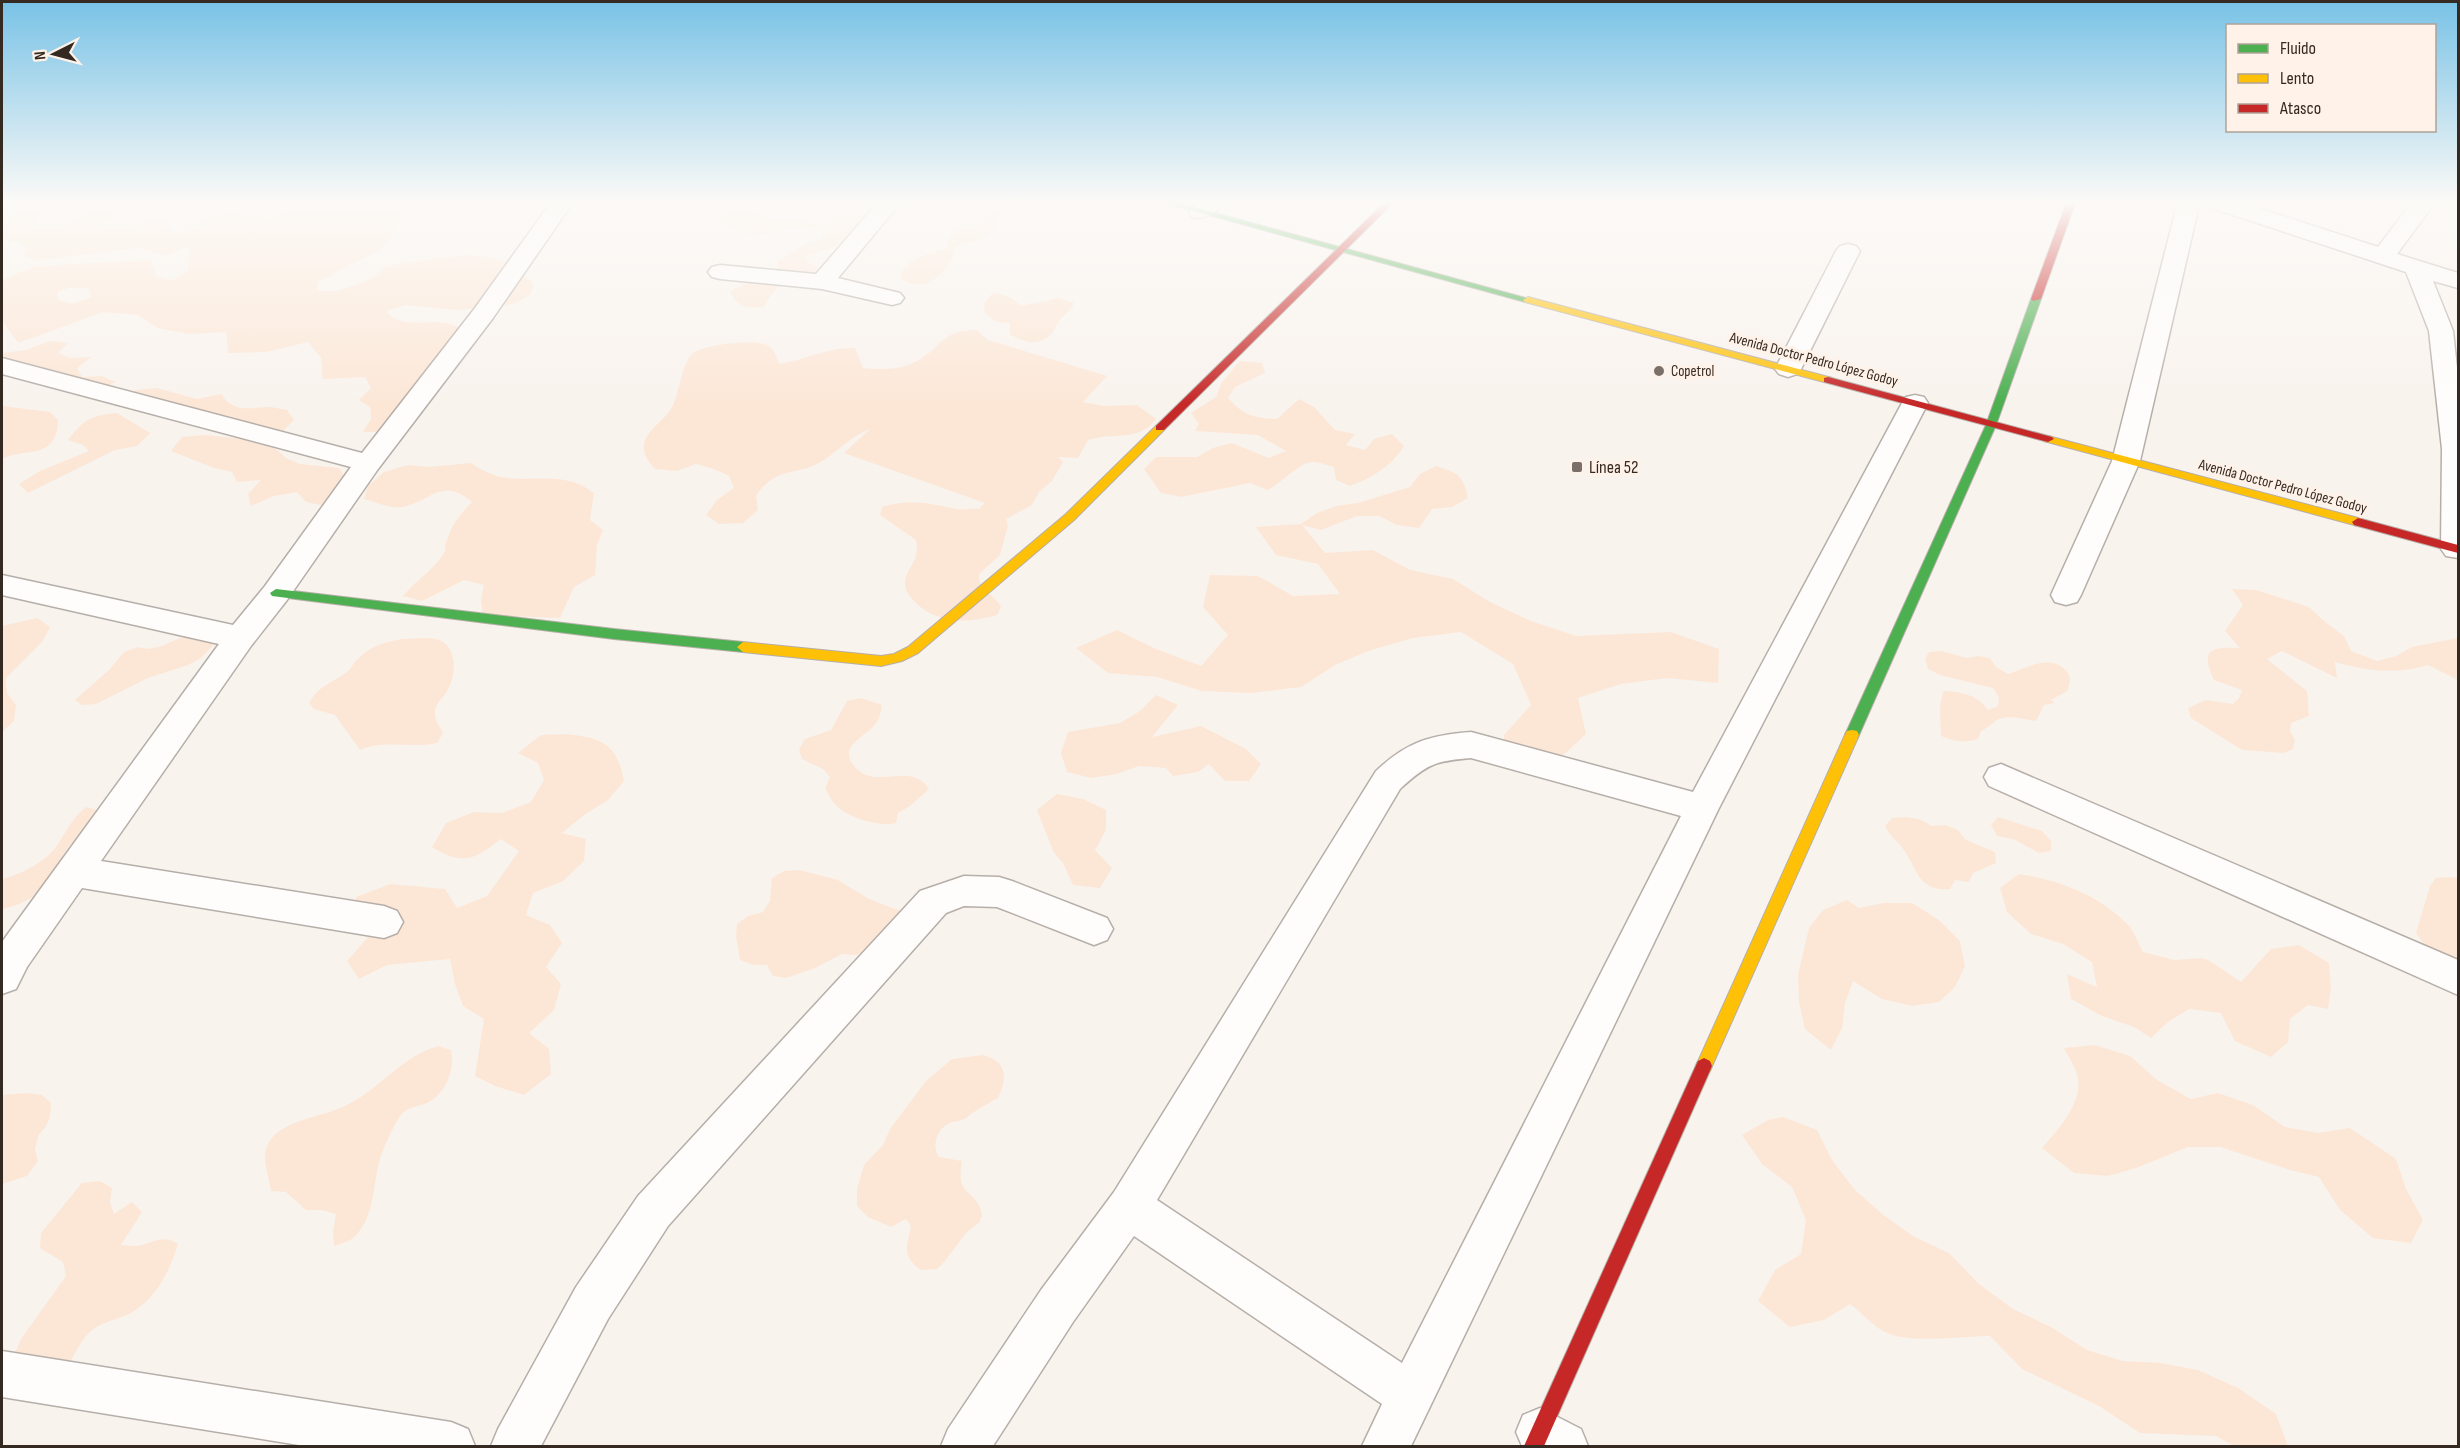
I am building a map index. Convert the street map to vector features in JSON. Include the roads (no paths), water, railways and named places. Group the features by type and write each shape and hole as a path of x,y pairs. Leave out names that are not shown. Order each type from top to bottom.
{"street":[{"path":"6,962 74,872 368,463 484,313 515,269"},
{"path":"822,282 833,269"},
{"path":"276,593 614,634 881,661 897,658 913,650 1070,517 1320,269"},
{"name":"Avenida Doctor Pedro López Godoy","path":"1412,269 1585,313 1991,425 2457,549"},
{"path":"1788,369 1839,269"},
{"path":"1546,1442 1991,425 2048,269"},
{"path":"2066,595 2126,461 2172,269"},
{"path":"2417,269 2441,331 2456,449 2457,549"},
{"path":"2421,269 2458,281"},
{"path":"720,272 822,282 892,298"},
{"path":"2,366 368,463"},
{"path":"1386,1446 1702,808 1915,403"},
{"path":"2,585 240,638"},
{"path":"965,1446 1057,1306 1129,1207 1388,780 1410,759 1438,747 1471,745 1702,808"},
{"path":"2001,777 2458,978"},
{"path":"74,872 384,922"},
{"path":"515,1446 592,1303 653,1211 933,902 964,891 999,892 1094,930"},
{"path":"1129,1207 1412,1397"},
{"path":"2,1374 451,1446"}],"place":[{"name":"Copetrol","path":"1659,371"},
{"name":"Línea 52","path":"1577,467"}]}
